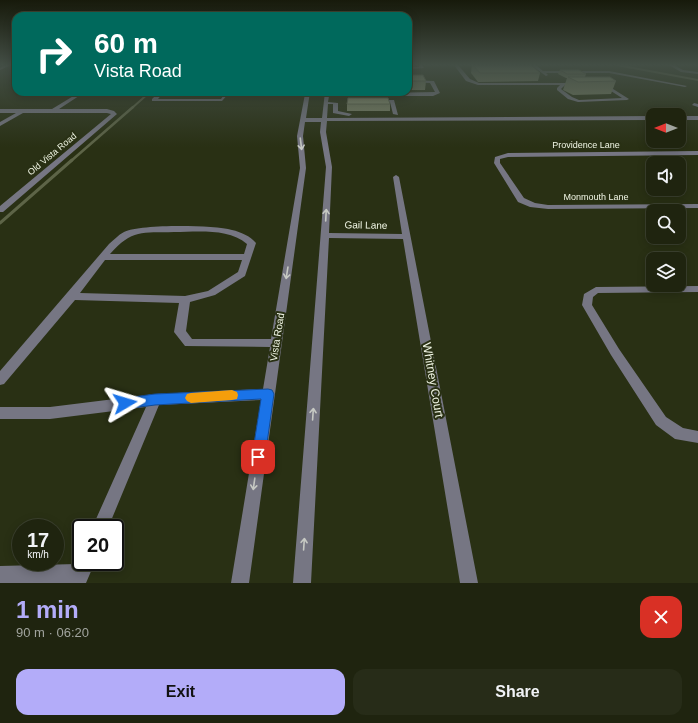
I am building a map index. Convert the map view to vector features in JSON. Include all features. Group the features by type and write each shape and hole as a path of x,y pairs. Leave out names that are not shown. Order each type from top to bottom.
{"street":[{"path":"412,96 434,95 438,92"},
{"path":"564,92 576,100 627,99 616,92"},
{"path":"0,111 53,111 77,96"},
{"path":"158,96 154,100 222,100 225,96"},
{"name":"Vista Road","path":"240,583 303,168 300,136 303,96"},
{"path":"331,99 408,96"},
{"path":"331,99 338,114 396,117"},
{"path":"302,583 329,167 322,132 323,120 331,99"},
{"path":"369,101 392,101 396,117"},
{"path":"0,124 22,111"},
{"name":"Old Vista Road","path":"0,210 114,114 112,112 53,111"},
{"path":"302,120 396,117 646,118"},
{"path":"686,118 698,118"},
{"name":"Providence Lane","path":"506,178 496,163 497,158 508,155 698,154"},
{"name":"Whitney Court","path":"396,177 469,583"},
{"name":"Monmouth Lane","path":"506,178 521,200 533,205 548,207 698,206"},
{"path":"0,380 113,246 127,234 144,230 225,231 245,237 252,243 242,274 211,293 185,300 72,296"},
{"name":"Gail Lane","path":"325,235 407,237"},
{"path":"104,257 247,258"},
{"path":"698,289 596,290 588,296 587,305 615,352 661,420 680,434 698,437"},
{"path":"185,300 180,332 189,343 276,343"},
{"path":"0,413 50,413 155,400 268,394"},
{"path":"104,519 155,400"},
{"path":"0,575 81,573"}],"building":[{"path":"348,98 388,98 390,104 347,104"}],"waterway":[{"path":"132,108 146,96"},
{"path":"71,161 133,107"},
{"path":"0,223 72,160"}],"slow traffic":[{"path":"191,398 232,395"}],"route":[{"path":"125,403 268,394 258,457"}]}
